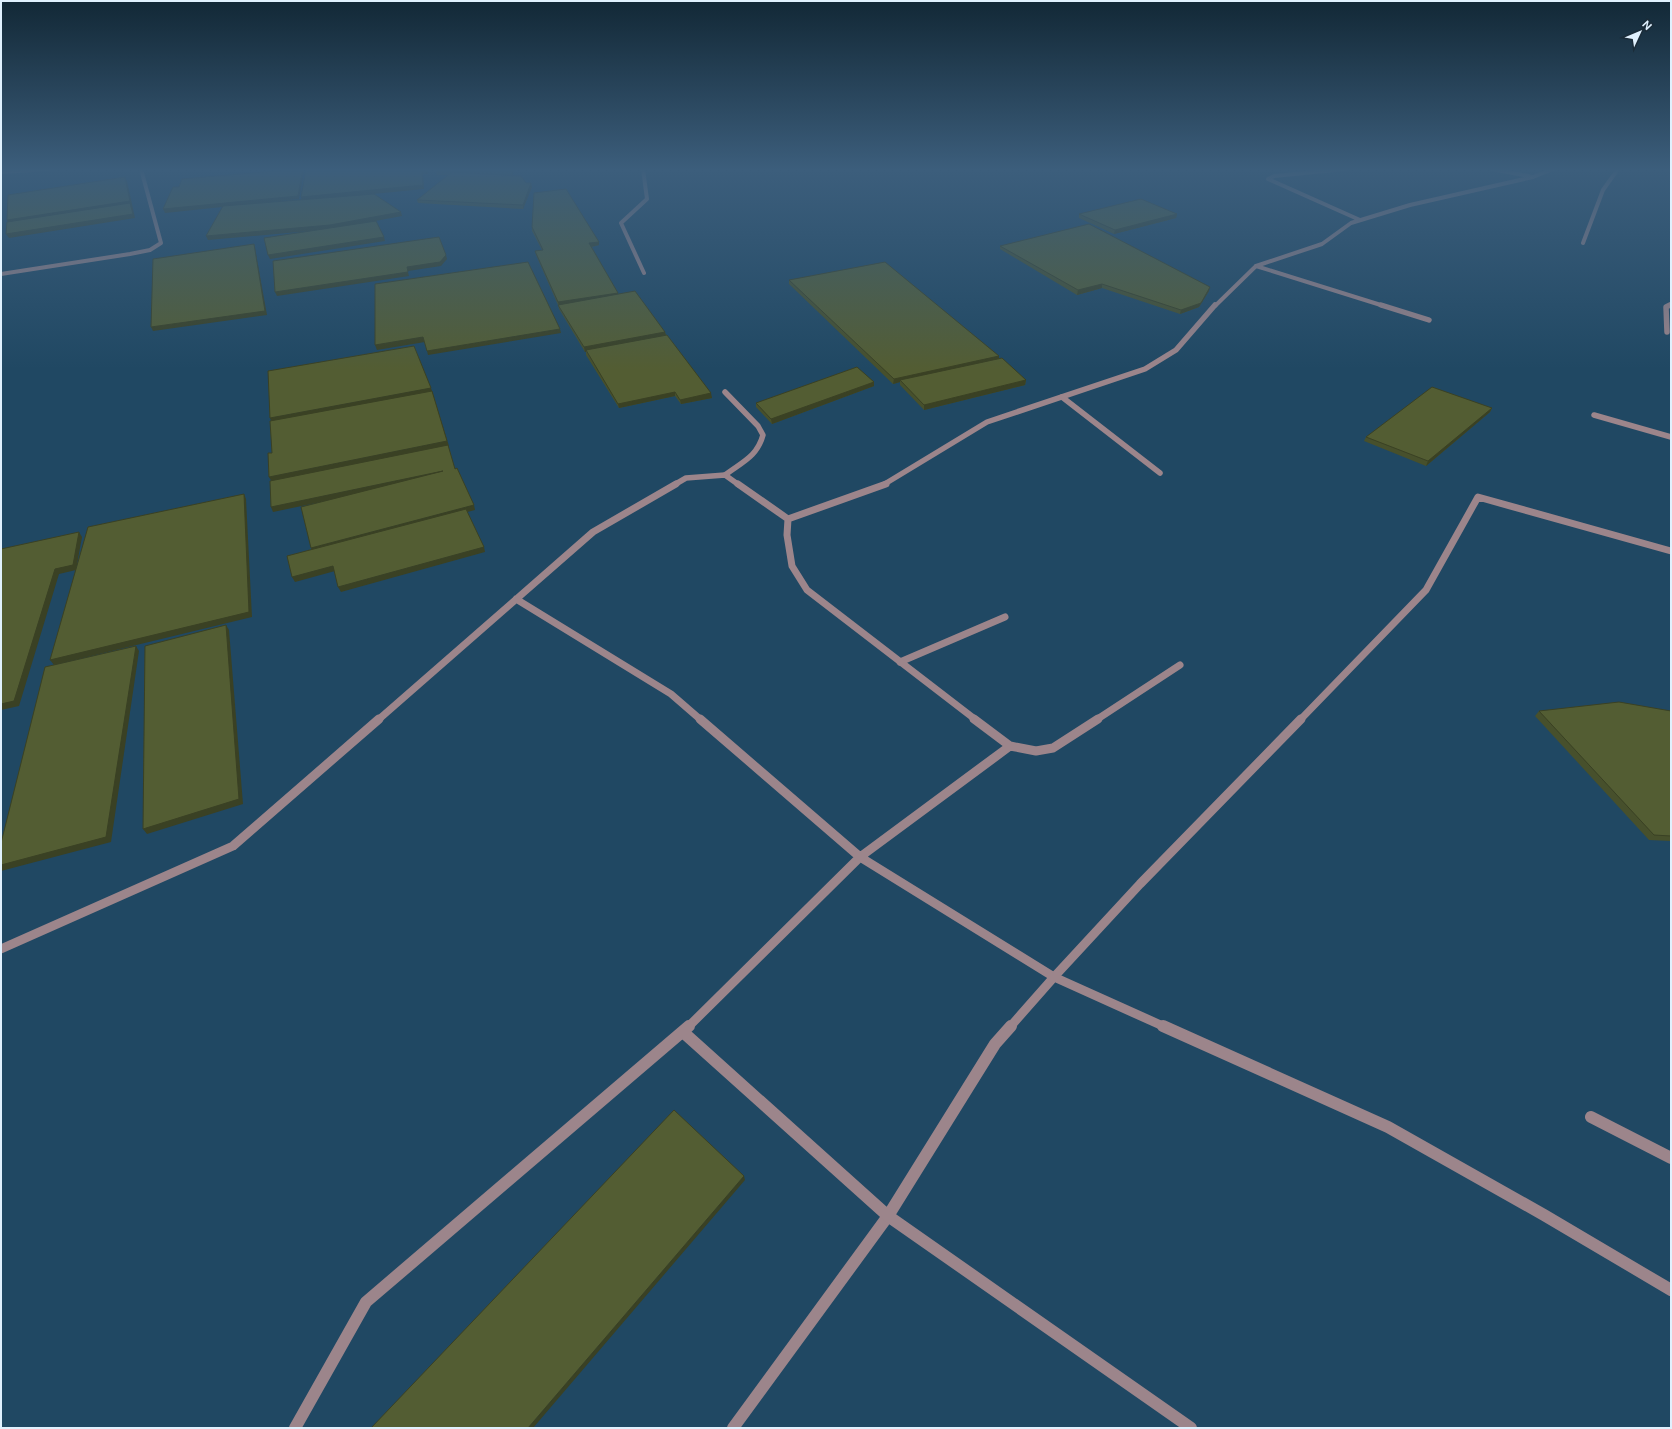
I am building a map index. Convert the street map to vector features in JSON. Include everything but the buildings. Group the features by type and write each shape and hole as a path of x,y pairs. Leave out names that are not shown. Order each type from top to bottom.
{"street":[{"path":"1,274 150,250 161,243 159,236"},
{"path":"627,236 644,273"},
{"path":"788,519 886,484 987,422 1145,369 1176,350 1218,302 1256,266 1322,244 1333,236"},
{"path":"1583,243 1586,236"},
{"path":"1256,266 1429,320"},
{"path":"1667,332 1666,307 1671,304"},
{"path":"1,949 233,846 593,532 686,478 725,475 756,452 760,446 763,435 758,426 725,392"},
{"path":"1062,397 1160,473"},
{"path":"1594,415 1671,437"},
{"path":"725,475 788,519"},
{"path":"733,1428 888,1216 995,1044 1054,977 1140,884 1426,590 1478,497 1671,551"},
{"path":"788,519 787,536 792,566 807,590 1010,746 1036,751 1053,748 1180,665"},
{"path":"516,599 671,694 860,857 1054,977 1388,1127 1544,1215 1671,1290"},
{"path":"900,662 1005,617"},
{"path":"294,1428 366,1302 683,1032 860,857 1010,746"},
{"path":"683,1032 888,1216 1191,1428"},
{"path":"1592,1117 1671,1158"}]}
